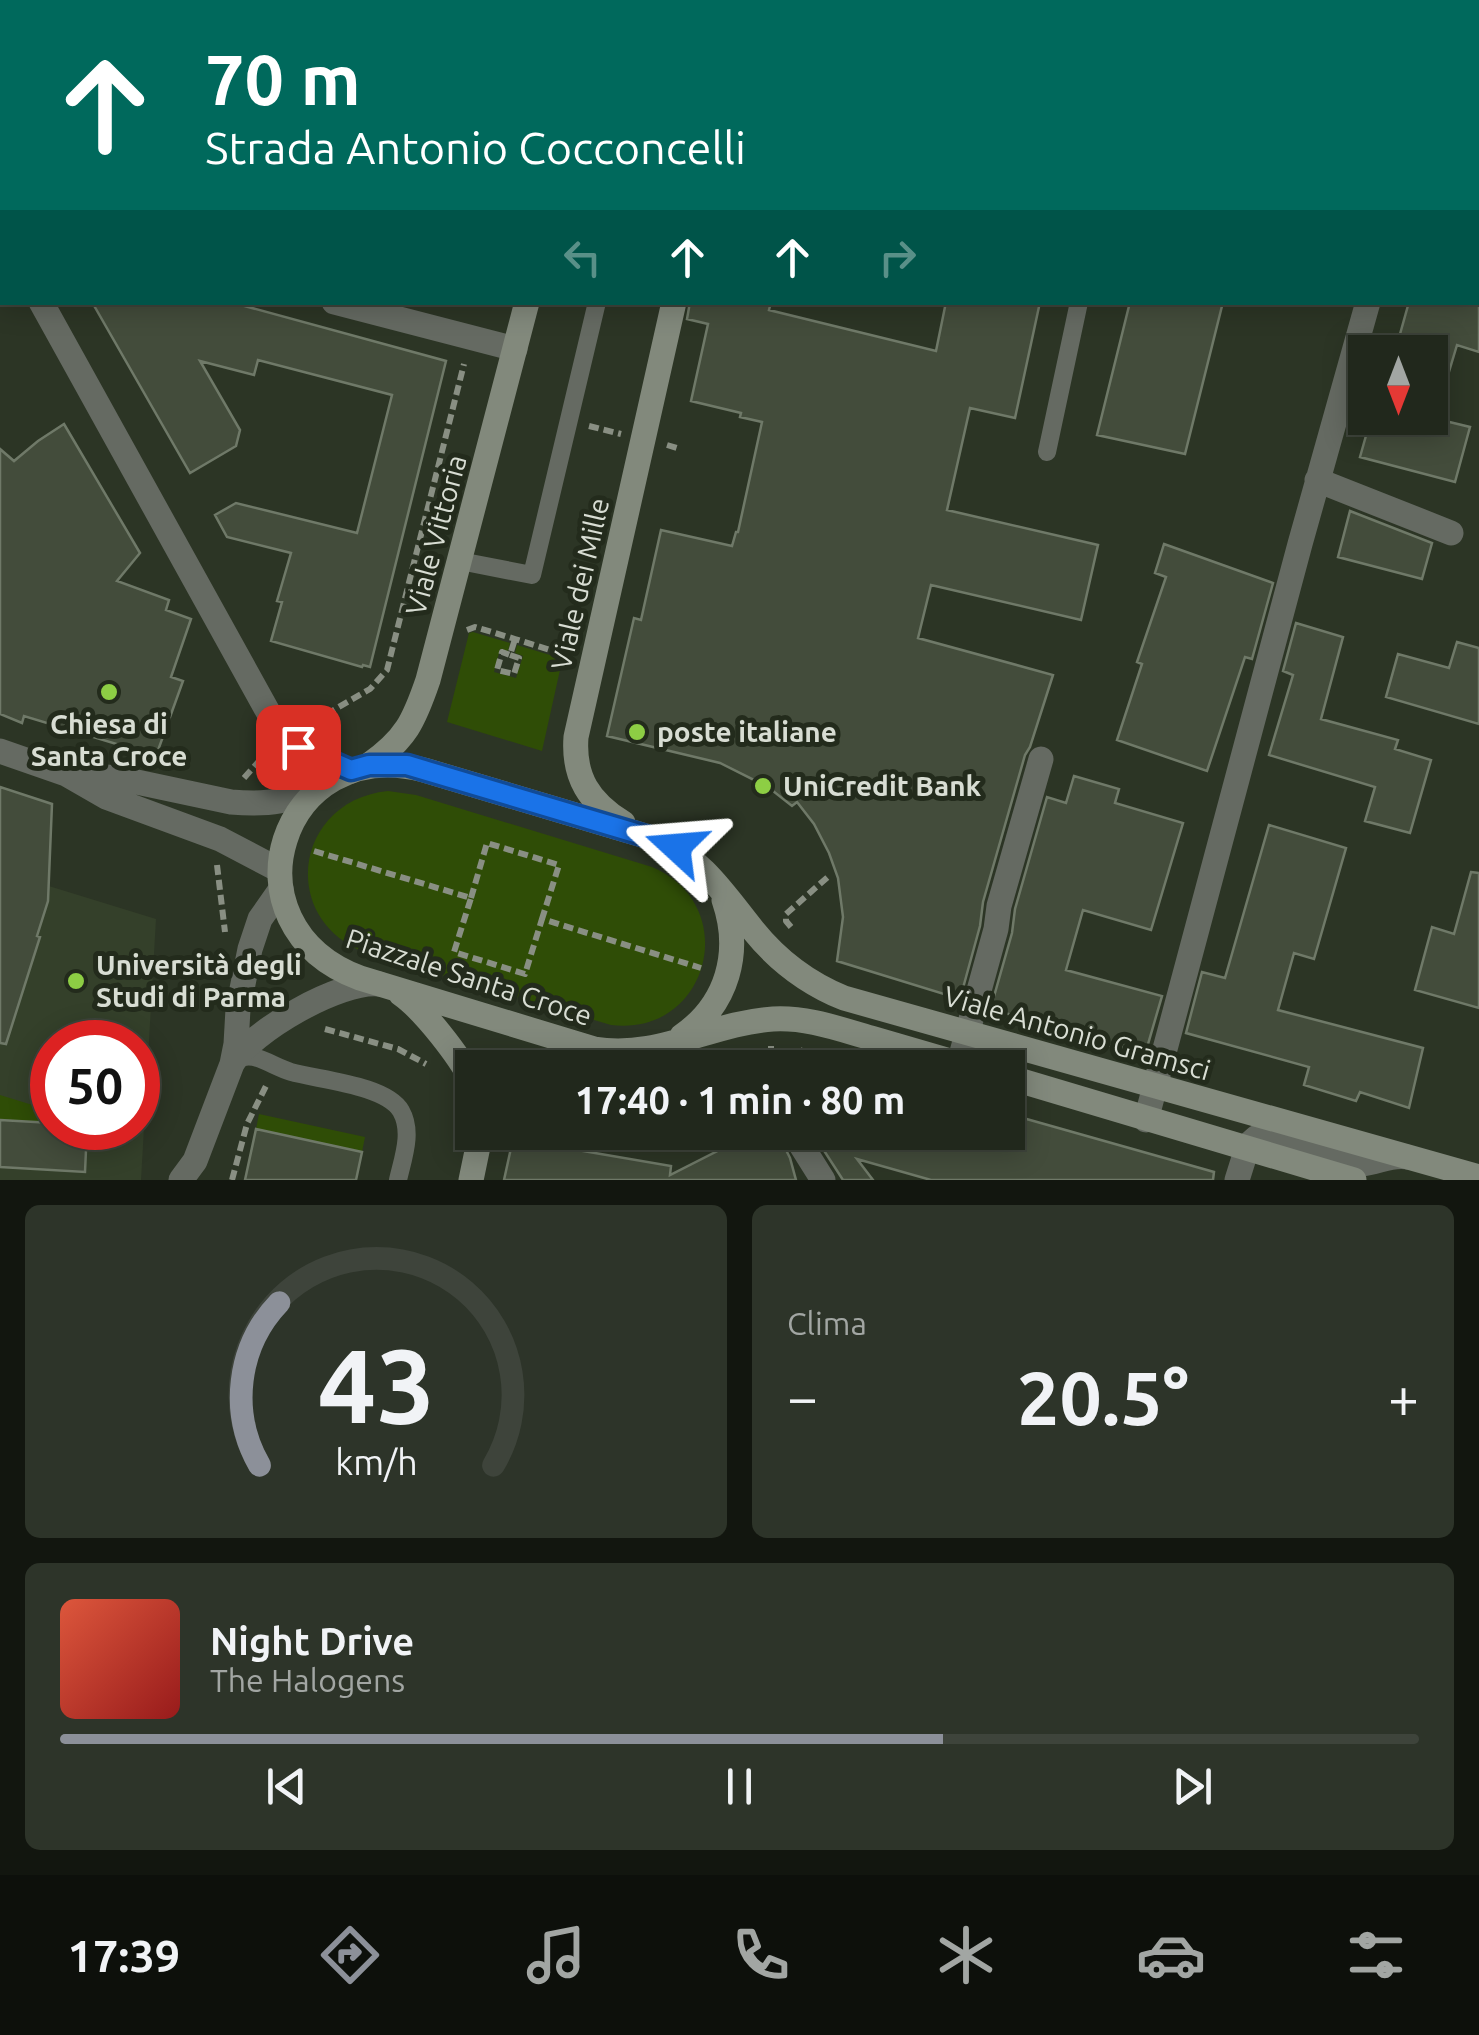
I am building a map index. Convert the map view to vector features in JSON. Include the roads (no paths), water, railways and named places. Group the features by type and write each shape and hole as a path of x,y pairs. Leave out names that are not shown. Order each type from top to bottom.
{"main road":[{"name":"Viale Vittoria","path":"282,889 287,834 295,817 319,789 400,740 418,708 433,665 526,305"},
{"name":"Viale dei Mille","path":"659,840 612,816 590,797 578,772 575,746 673,305"},
{"path":"352,771 407,765 659,840 676,847 705,870 730,917 730,970 706,1016 694,1028 663,1045"},
{"name":"Viale Antonio Gramsci","path":"705,870 754,932 782,960 804,979 844,998 1479,1178"},
{"name":"Piazzale Santa Croce","path":"282,889 292,924 314,953 343,972 603,1050"},
{"path":"379,984 414,1004 455,1054"},
{"path":"663,1045 745,1022 794,1019 914,1050"},
{"name":"Piazzale Santa Croce","path":"642,1050 663,1045"},
{"path":"1025,1082 1354,1180"},
{"path":"471,1180 477,1150"}],"street":[{"path":"43,305 272,719 298,747 352,771"},
{"path":"346,305 515,349"},
{"path":"1146,1120 1367,305"},
{"path":"1317,480 1451,533"},
{"path":"0,751 66,774 106,797 220,839 282,889 260,919 238,1009 232,1064 202,1146 181,1180"},
{"path":"966,1050 967,1033 999,906 1041,758"},
{"path":"66,774 118,778 252,804 290,800 352,771"},
{"path":"232,1064 270,1027 296,1012 354,985 379,984"},
{"path":"1237,1180 1246,1149 1257,1137 1361,1164 1393,1156 1410,1158"},
{"path":"805,1150 824,1180"}],"lane":[{"path":"460,561 532,575 596,305"},
{"path":"1047,452 1078,305"},
{"path":"232,1064 248,1056 393,1101 403,1116 407,1136 398,1180"}],"place":[{"name":"Chiesa di Santa Croce","path":"109,692"},
{"name":"poste italiane","path":"637,732"},
{"name":"UniCredit Bank","path":"763,786"},
{"name":"Università degli Studi di Parma","path":"76,981"}]}
